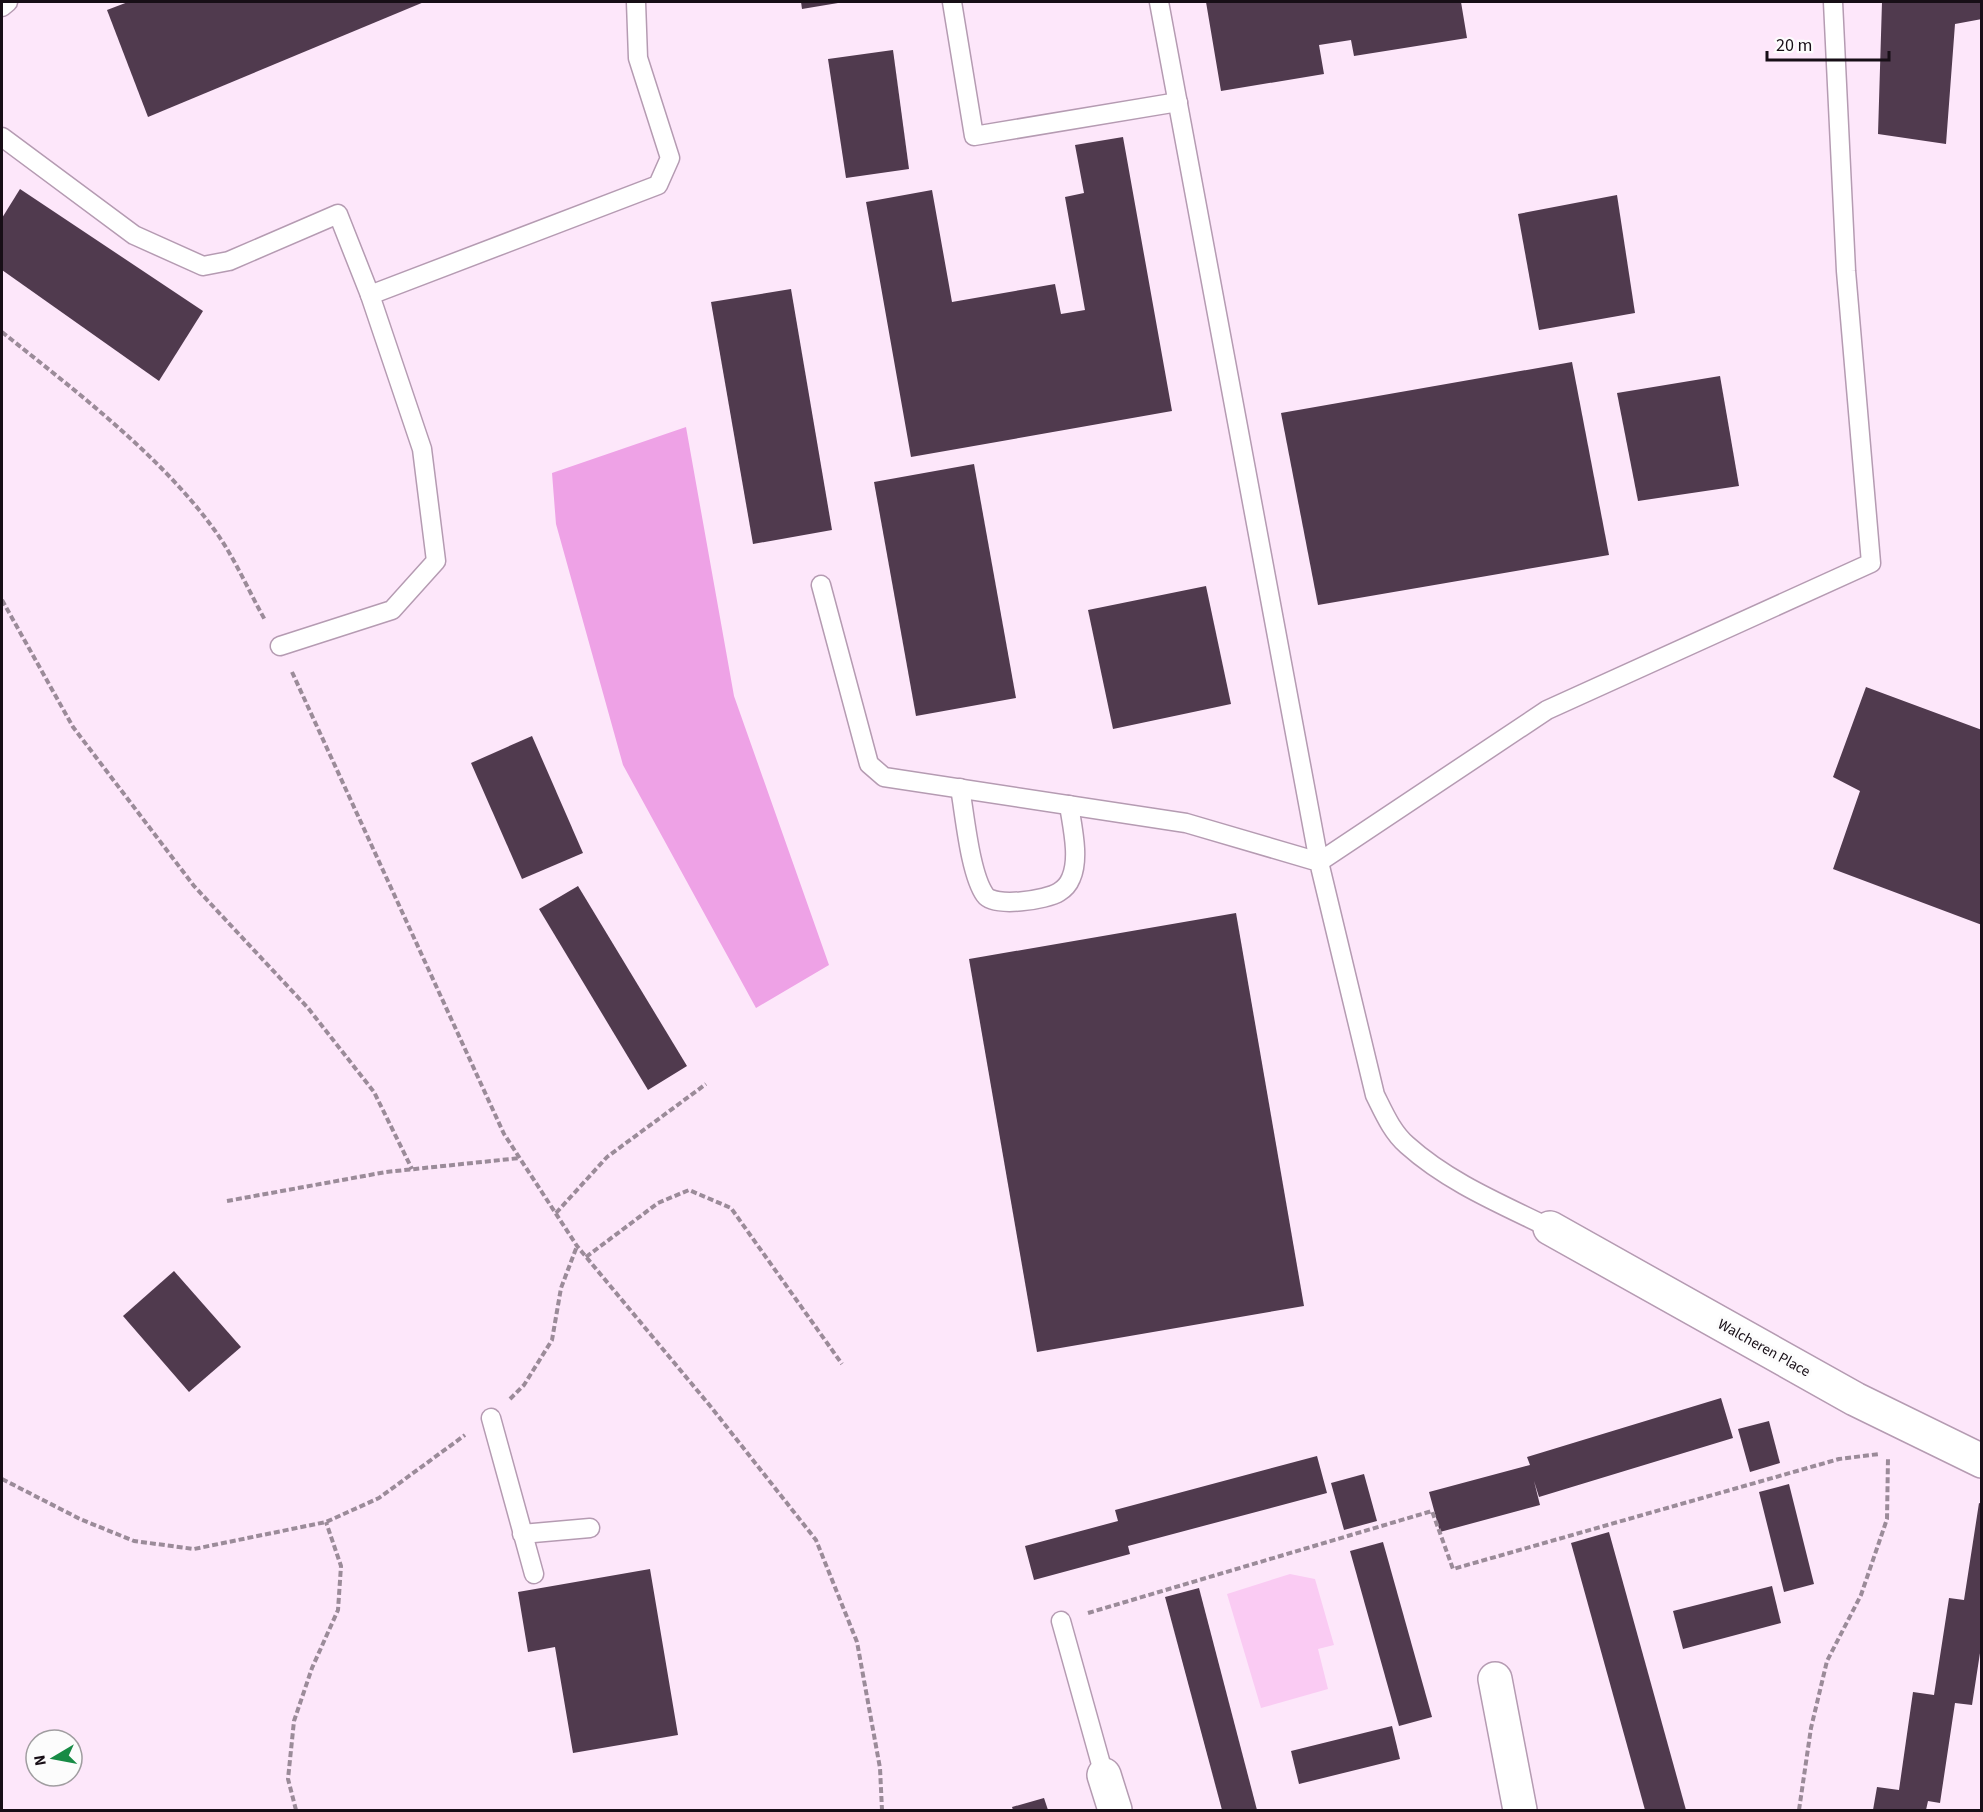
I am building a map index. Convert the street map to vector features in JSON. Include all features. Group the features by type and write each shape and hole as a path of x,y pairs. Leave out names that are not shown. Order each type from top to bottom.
{"street":[{"name":"Walcheren Place","path":"1550,1228 1855,1399 1982,1461"},
{"path":"1495,1679 1520,1810"},
{"path":"1104,1775 1115,1810"}],"lane":[{"path":"2,7 8,2"},
{"path":"370,295 658,185 670,158 638,58 636,2"},
{"path":"952,2 974,136 1178,102"},
{"path":"1159,2 1319,862 1376,1095 1390,1125 1407,1145 1466,1187 1550,1228"},
{"path":"1319,862 1547,710 1871,563 1846,271 1833,2"},
{"path":"2,137 134,235 203,266 229,261 338,214 370,295 422,449 436,561 392,610 280,646"},
{"path":"821,585 869,764 884,777 1186,823 1319,862"},
{"path":"960,788 978,884 987,898 1000,903 1028,900 1059,892 1070,881 1074,871 1069,805"},
{"path":"491,1418 534,1574"},
{"path":"522,1534 590,1528"},
{"path":"1061,1621 1104,1775"}],"path":[{"path":"2,332 68,384 148,455 214,528 280,646 504,1134 586,1257 711,1407 816,1540 857,1642 880,1768 882,1810"},
{"path":"2,600 73,727 194,886 308,1008 374,1092 412,1169"},
{"path":"556,1213 607,1157 706,1084"},
{"path":"227,1201 412,1169 520,1158"},
{"path":"586,1257 658,1203 689,1190 731,1208 842,1364"},
{"path":"1061,1621 1432,1511 1453,1569 1839,1459 1880,1454 1888,1457 1887,1519 1861,1595 1827,1661 1811,1728 1799,1810"},
{"path":"2,1479 80,1519 134,1541 194,1549 326,1522 341,1566 338,1610 312,1668 294,1721 288,1779 296,1810"}],"shaded area":[{"path":"686,427 734,696 829,965 756,1008 623,765 556,524 552,473"},
{"path":"1290,1574 1315,1579 1334,1645 1318,1649 1328,1689 1261,1708 1227,1594"}],"building":[{"path":"128,2 424,2 148,117 107,10"},
{"path":"801,2 838,2 838,3 802,9"},
{"path":"1206,2 1461,2 1467,38 1354,56 1351,40 1319,45 1324,74 1221,91"},
{"path":"1882,2 1982,2 1982,19 1955,24 1946,144 1878,134"},
{"path":"893,50 909,169 846,178 828,59"},
{"path":"1123,137 1172,411 911,457 866,202 932,190 952,302 1055,284 1061,314 1085,310 1065,197 1084,193 1075,145"},
{"path":"20,189 203,311 159,381 2,270 2,218"},
{"path":"1617,195 1635,313 1539,330 1518,214"},
{"path":"791,289 832,530 753,544 711,302"},
{"path":"1572,362 1609,555 1318,605 1281,413"},
{"path":"1720,376 1739,486 1638,501 1617,393"},
{"path":"974,464 1016,698 916,716 874,482"},
{"path":"1206,586 1231,704 1113,729 1088,610"},
{"path":"1866,687 1982,730 1982,925 1833,869 1860,791 1833,777"},
{"path":"532,736 583,853 522,879 471,763"},
{"path":"578,886 687,1066 648,1090 539,909"},
{"path":"1236,913 1304,1306 1037,1352 969,959"},
{"path":"174,1271 241,1347 189,1392 123,1316"},
{"path":"1721,1398 1733,1438 1539,1497 1534,1481 1540,1505 1440,1532 1429,1492 1530,1465 1527,1457"},
{"path":"1769,1421 1780,1463 1750,1472 1738,1429"},
{"path":"1317,1456 1327,1493 1128,1546 1130,1554 1034,1580 1025,1546 1118,1521 1115,1510"},
{"path":"1364,1474 1377,1521 1344,1530 1331,1483"},
{"path":"1789,1484 1814,1584 1784,1592 1759,1492"},
{"path":"1979,1503 1982,1504 1982,1640 1972,1705 1955,1703 1940,1803 1928,1801 1926,1810 1873,1810 1877,1787 1899,1790 1913,1692 1934,1695 1949,1598 1964,1600"},
{"path":"1609,1532 1686,1810 1645,1810 1571,1543"},
{"path":"1383,1542 1432,1717 1399,1726 1350,1551"},
{"path":"650,1569 678,1735 573,1753 555,1647 528,1652 518,1592"},
{"path":"1772,1586 1781,1623 1683,1649 1673,1611"},
{"path":"1199,1588 1257,1810 1222,1810 1165,1597"},
{"path":"1392,1726 1400,1759 1299,1784 1291,1751"},
{"path":"1044,1798 1048,1810 1013,1810 1012,1807"}]}
